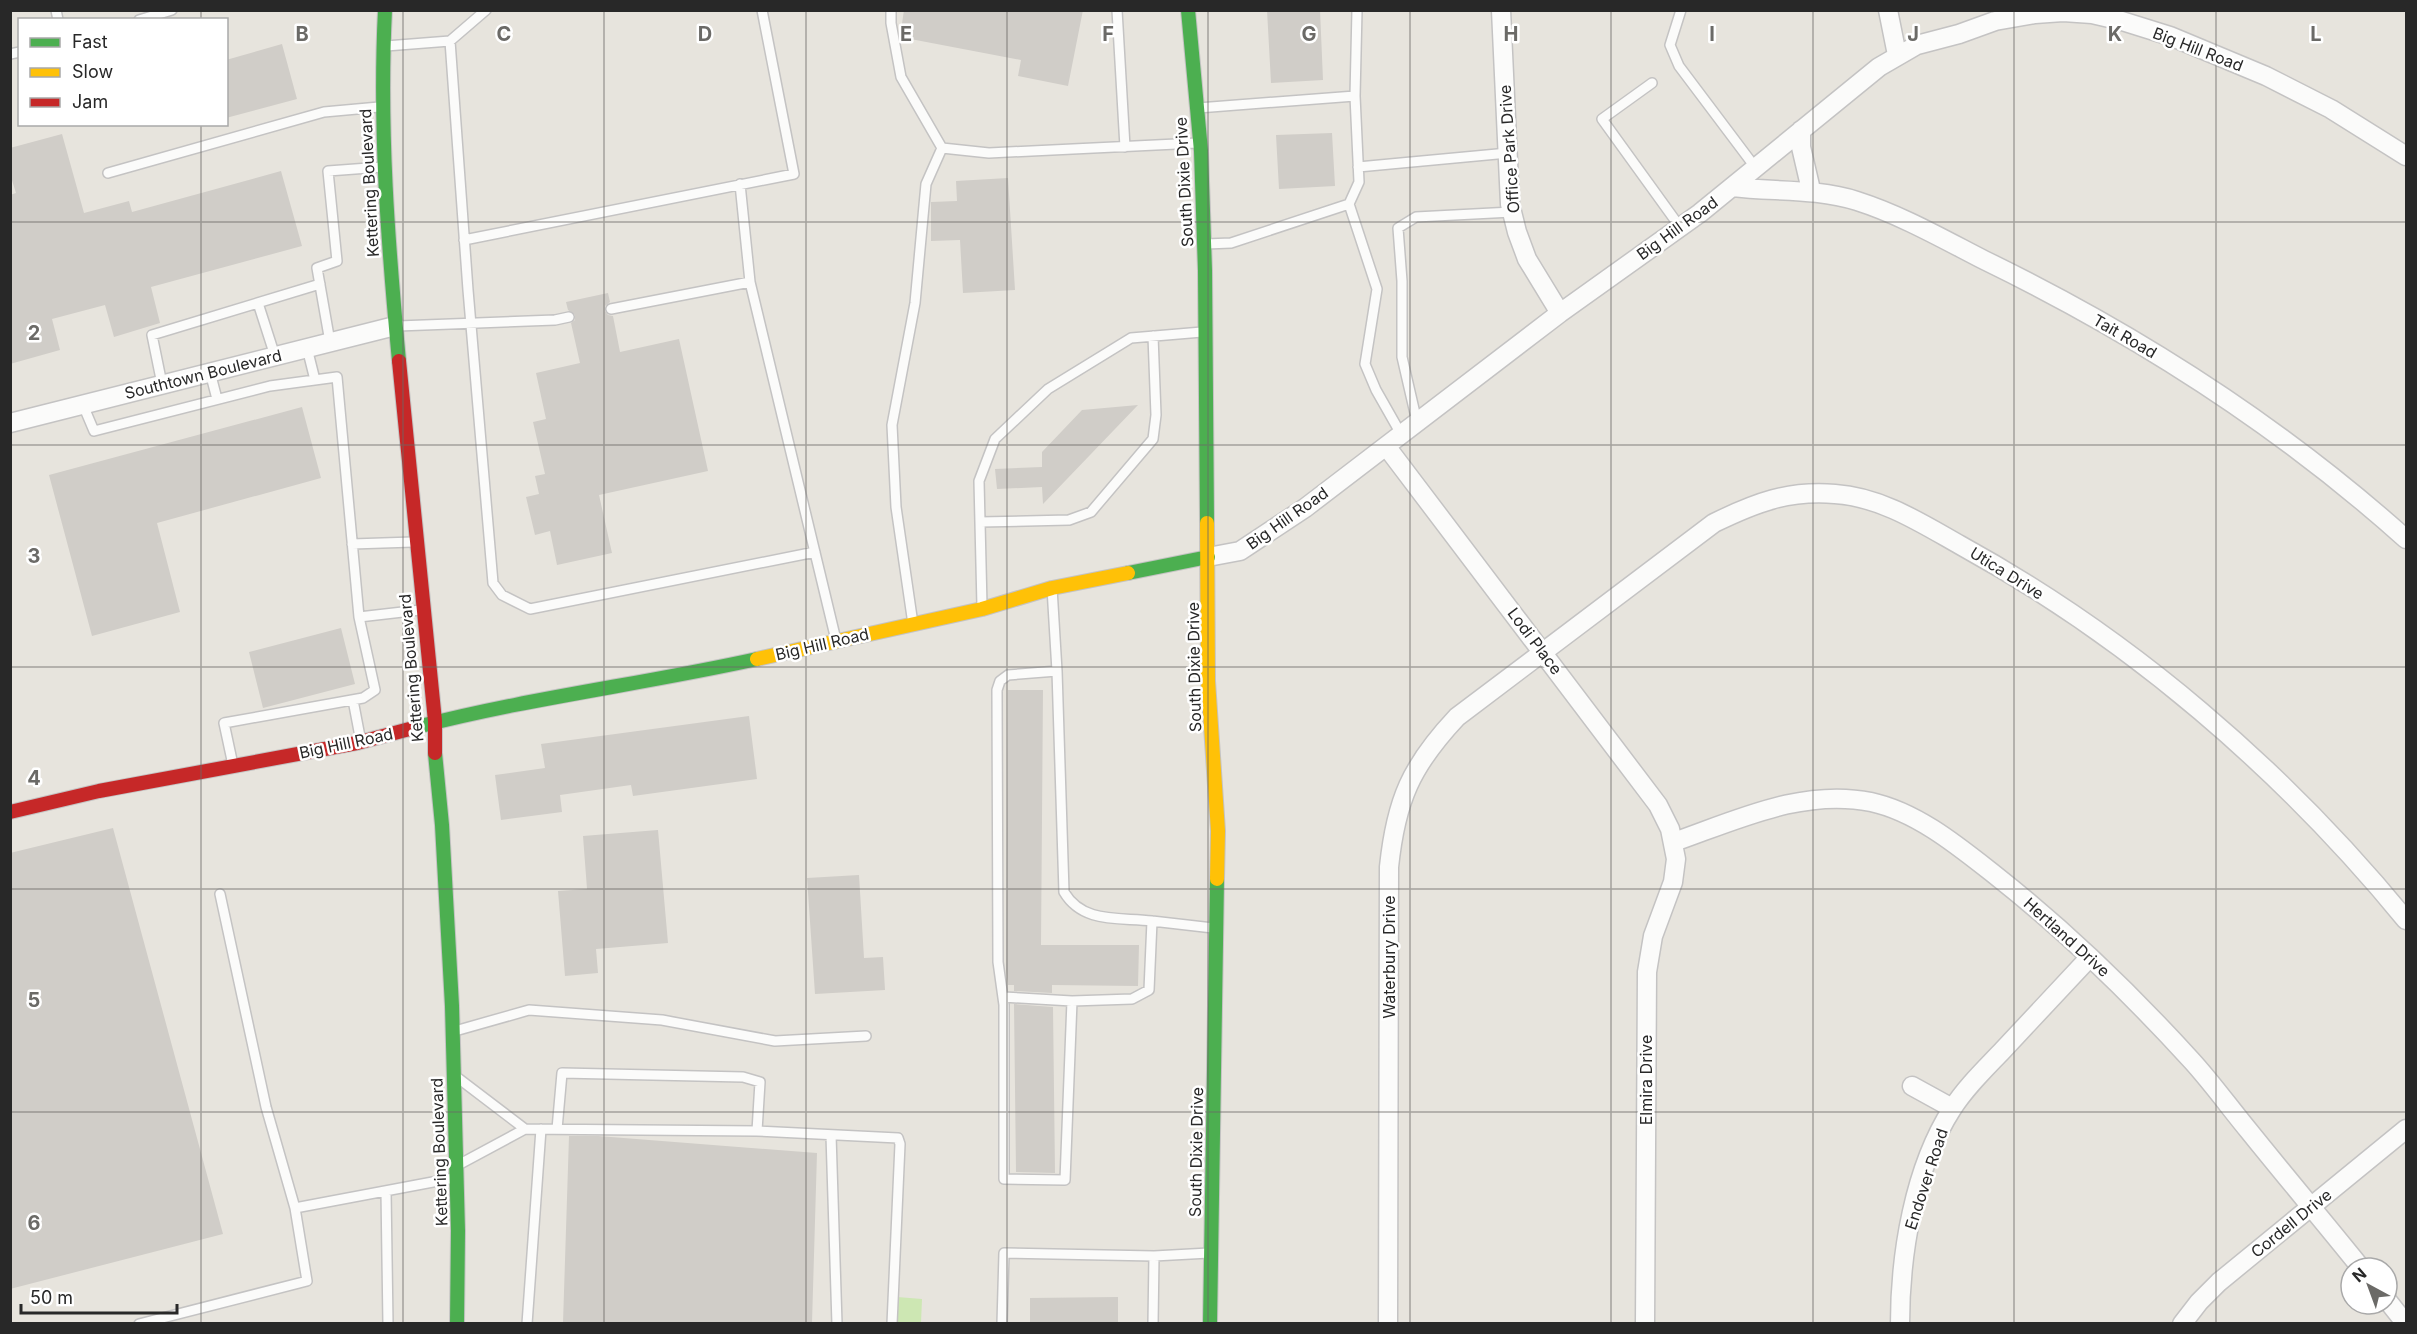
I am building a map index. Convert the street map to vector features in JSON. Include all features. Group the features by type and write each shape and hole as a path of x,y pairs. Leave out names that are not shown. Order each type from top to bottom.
{"main road":[{"name":"Kettering Boulevard","path":"386,10 381,107 382,167 395,326 435,721 435,769 442,825 453,1031 457,1172 457,1323"},
{"name":"South Dixie Drive","path":"1188,10 1200,143 1204,244 1208,681 1218,831 1210,1323"},
{"name":"Big Hill Road","path":"10,812 99,791 361,742 478,711 548,700 709,668 982,609 1052,588 1208,557"}],"street":[{"name":"Office Park Drive","path":"1501,10 1512,212 1516,232 1527,259 1560,313"},
{"path":"1888,10 1897,55"},
{"name":"Big Hill Road","path":"1208,557 1240,551 1305,508 1560,313 1680,227 1879,67 1917,45 1959,34 1995,21 2044,14 2092,14 2170,36 2266,76 2331,109 2406,156"},
{"path":"1801,130 1801,147 1811,190"},
{"name":"Tait Road","path":"1731,187 1770,191 1811,190 1856,201 1887,212 2037,286 2156,353 2271,430 2369,506 2406,539"},
{"name":"Southtown Boulevard","path":"10,423 395,326"},
{"name":"Lodi Place","path":"1386,446 1658,805 1674,842"},
{"name":"Utica Drive","path":"1544,653 1714,524 1745,507 1767,499 1802,493 1836,494 1864,499 1899,511 1985,559 2082,620 2154,674 2227,734 2302,804 2373,879 2406,920"},
{"name":"Waterbury Drive","path":"1388,1323 1389,867 1392,837 1399,807 1412,774 1432,743 1457,717 1544,653"},
{"name":"Hertland Drive","path":"1674,842 1785,804 1811,799 1837,798 1870,802 1895,809 1918,821 1967,853 2026,899 2090,957 2193,1062 2351,1256"},
{"name":"Elmira Drive","path":"1645,1323 1647,972 1653,936 1673,882 1676,859 1674,842"},
{"name":"Endover Road","path":"1900,1323 1904,1250 1910,1217 1930,1155 1952,1108 1964,1092 2090,957"},
{"name":"Endover Road","path":"1912,1086 1952,1108"},
{"name":"Cordell Drive","path":"2182,1323 2219,1282 2406,1129"}],"lane":[{"path":"146,18 172,10"},
{"path":"383,47 450,41 486,10"},
{"path":"464,240 794,174 762,10"},
{"path":"891,10 891,23 901,77 942,148"},
{"path":"1117,10 1125,147"},
{"path":"1356,10 1355,96 1359,182 1349,204 1377,289 1365,364 1376,390 1401,434"},
{"path":"1681,10 1670,45 1679,66 1755,167"},
{"path":"450,41 464,240 494,583 502,595 530,609 815,552"},
{"path":"1652,82 1602,119 1680,227"},
{"path":"1196,108 1355,96"},
{"path":"108,173 324,112 381,107"},
{"path":"942,148 989,153 1200,143"},
{"path":"913,624 897,507 892,425 915,303 926,184 942,148"},
{"path":"1359,167 1508,153"},
{"path":"330,342 317,268 338,261 328,171 382,167"},
{"path":"740,184 750,282 836,640"},
{"path":"1204,244 1231,243 1349,204"},
{"path":"1417,422 1402,357 1402,280 1398,228 1416,217 1512,212"},
{"path":"611,309 750,282"},
{"path":"162,384 152,335 320,284"},
{"path":"258,303 275,356"},
{"path":"395,326 555,320 569,317"},
{"path":"982,609 979,481 994,439 1048,389 1131,338 1205,332"},
{"path":"980,522 1069,520 1091,512 1154,439 1156,415 1153,336"},
{"path":"307,348 315,380"},
{"path":"210,372 217,399"},
{"path":"83,405 94,431 270,386 337,378 359,617 375,690 363,698 225,723 233,765"},
{"path":"352,544 416,542"},
{"path":"1052,588 1064,892 1077,910 1092,916 1216,929"},
{"path":"359,617 423,610"},
{"path":"1057,670 1008,675 1000,681 997,690 998,962 1003,997 1004,1179 1065,1180 1072,1001"},
{"path":"353,700 361,742"},
{"path":"139,1323 307,1281 295,1208 266,1107 220,894"},
{"path":"1003,997 1072,1001 1132,999 1149,990 1152,921"},
{"path":"453,1031 529,1010 662,1020 775,1041 866,1036"},
{"path":"557,1129 562,1073 743,1077 760,1082 757,1131"},
{"path":"454,1075 525,1129"},
{"path":"295,1208 386,1191 457,1172 525,1129 757,1131 885,1135 898,1138 900,1144 892,1323"},
{"path":"527,1323 541,1129"},
{"path":"831,1135 837,1323"},
{"path":"386,1191 388,1323"},
{"path":"1002,1323 1004,1253 1154,1256 1211,1253"},
{"path":"1153,1323 1154,1256"}],"green space":[{"path":"897,1297 922,1299 921,1323 896,1324"}],"building":[{"path":"904,10 1083,10 1068,86 1018,76 1021,60 900,37"},
{"path":"1267,10 1320,10 1323,80 1271,83"},
{"path":"282,44 297,99 228,117 228,59"},
{"path":"1332,133 1335,186 1279,189 1276,135"},
{"path":"62,134 84,213 129,201 132,212 281,171 302,246 151,287 160,323 114,337 105,305 52,319 60,350 10,364 10,195 16,193 10,174 10,148"},
{"path":"1008,178 1015,290 963,293 960,240 931,241 931,202 957,201 956,181"},
{"path":"608,293 610,302 605,306 605,311 608,315 613,316 620,352 679,339 708,471 599,495 612,553 557,565 550,531 535,535 526,497 539,494 535,476 545,474 533,422 546,419 536,373 580,363 571,323 575,320 575,315 568,310 566,302"},
{"path":"1138,405 1043,504 1042,487 997,489 995,469 1042,467 1042,452 1082,410"},
{"path":"302,407 321,478 157,523 180,612 92,636 49,475"},
{"path":"341,628 355,684 263,708 249,652"},
{"path":"1008,690 1043,690 1041,945 1139,945 1138,986 1052,985 1052,993 1014,991 1014,985 1008,985 1006,970"},
{"path":"749,716 757,779 633,796 631,785 560,795 562,812 501,820 495,775 545,768 541,744"},
{"path":"113,828 223,1234 10,1289 10,853"},
{"path":"658,830 668,943 596,949 598,973 565,976 558,891 587,889 583,836"},
{"path":"859,875 864,958 883,957 885,990 815,994 807,878"},
{"path":"1014,1004 1053,1007 1055,1173 1016,1172"},
{"path":"569,1136 598,1136 817,1153 812,1323 563,1323"},
{"path":"1118,1297 1118,1323 1030,1323 1030,1298"}],"traffic: fast":[{"path":"385,10 384,142 391,273 399,361"},
{"path":"1188,10 1201,151 1205,271 1207,523"},
{"path":"1128,573 1208,557"},
{"path":"417,727 501,708 757,659"},
{"path":"435,753 442,825 452,1006 458,1231 457,1324"},
{"path":"1210,1324 1217,879"}],"traffic: slow":[{"path":"1207,523 1208,681 1218,831 1217,879"},
{"path":"757,659 982,609 1052,588 1128,573"}],"traffic: jam":[{"path":"399,361 435,721 435,753"},
{"path":"10,812 99,791 357,743 417,727"}]}
